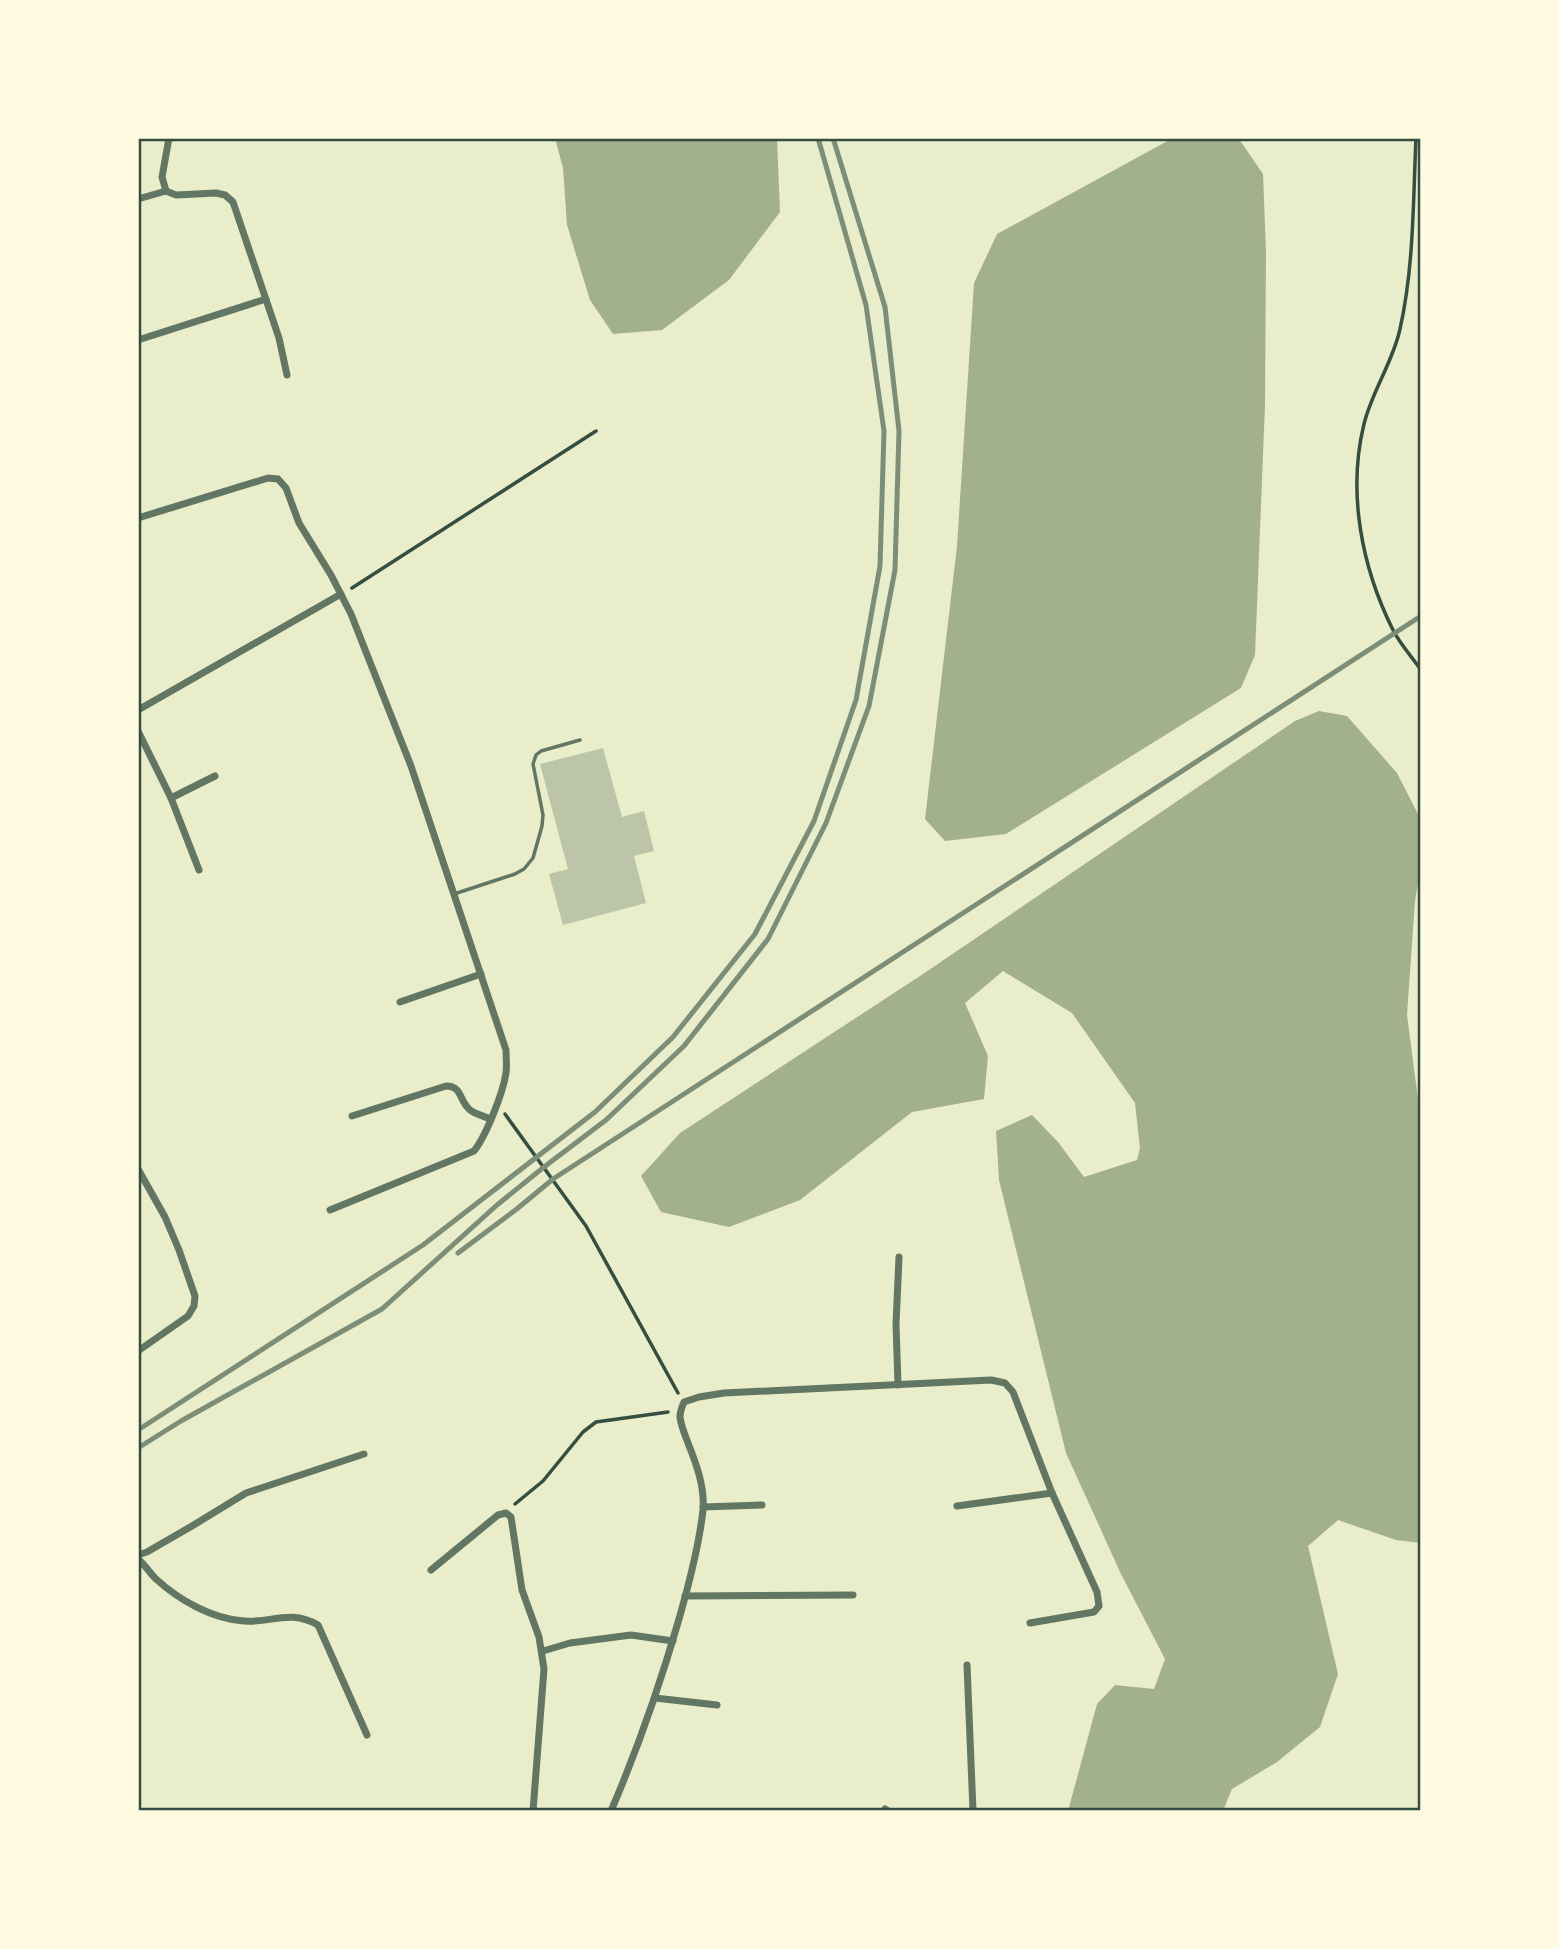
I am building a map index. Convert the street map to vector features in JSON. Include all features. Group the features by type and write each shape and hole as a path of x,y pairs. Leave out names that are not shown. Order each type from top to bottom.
{"street":[{"path":"166,191 162,177 169,138"},
{"path":"138,199 166,191 176,195 216,193 225,195 233,202 279,338 287,375"},
{"path":"138,340 266,299"},
{"path":"138,518 268,478 278,479 286,488 299,523 341,594 411,766 506,1050 506,1073 496,1106 474,1151 330,1210"},
{"path":"138,710 341,594"},
{"path":"138,731 171,798 199,870"},
{"path":"171,798 215,776"},
{"path":"400,1002 481,974"},
{"path":"352,1116 453,1086 469,1109 490,1119"},
{"path":"138,1168 165,1217 195,1296 194,1306 188,1316 138,1351"},
{"path":"898,1385 896,1324 899,1256"},
{"path":"611,1811 655,1698 685,1596 703,1507 701,1483 680,1421 682,1406 699,1397 724,1393 991,1380 1005,1383 1013,1391 1052,1493 1097,1592 1099,1606 1094,1612 1030,1623"},
{"path":"364,1454 246,1493 138,1557 156,1578 186,1601 217,1617 244,1621 284,1616 309,1620 318,1625 368,1735"},
{"path":"957,1506 1052,1493"},
{"path":"703,1507 762,1505"},
{"path":"431,1570 498,1515 506,1513 511,1517 522,1590 543,1651 544,1669 533,1811"},
{"path":"685,1596 853,1595"},
{"path":"543,1651 570,1643 631,1635 673,1640"},
{"path":"967,1665 973,1811"},
{"path":"655,1698 717,1705"}],"lane":[{"path":"454,894 524,869 533,858 542,826 543,816 533,764 536,755 541,751 580,740"}],"path":[{"path":"1416,138 1409,279 1400,332 1364,422 1358,459 1357,512 1374,588 1395,633 1421,670"},
{"path":"341,594 596,431"},
{"path":"496,1106 510,1119 586,1226 682,1406 596,1422 583,1432 543,1481 506,1513"}],"shaded area":[{"path":"555,138 777,138 780,212 729,280 662,330 613,334 590,300 567,225 563,168"},
{"path":"1173,138 1239,139 1263,174 1266,252 1265,405 1255,655 1241,688 1006,834 945,841 925,819 957,546 974,283 997,234"},
{"path":"1319,711 1347,716 1397,773 1421,820 1421,866 1415,901 1407,1015 1421,1122 1421,1543 1396,1540 1338,1520 1308,1546 1338,1674 1320,1727 1277,1762 1232,1789 1223,1811 1068,1811 1097,1704 1115,1685 1154,1689 1165,1659 1121,1574 1066,1453 999,1180 996,1131 1032,1115 1058,1142 1084,1177 1137,1160 1140,1148 1135,1103 1072,1013 1003,971 965,1003 988,1056 984,1099 912,1112 800,1200 729,1227 661,1212 641,1176 680,1133 923,974 1295,721"}],"building":[{"path":"603,748 622,817 644,811 654,851 634,856 646,903 563,925 549,874 568,869 540,764"}],"railway":[{"path":"138,1430 423,1245 595,1112 673,1037 755,934 814,821 856,700 880,566 884,431 866,305 818,138"},
{"path":"138,1448 181,1421 382,1309 497,1205 606,1120 684,1046 768,939 826,823 869,706 895,570 899,431 885,307 833,138"},
{"path":"458,1253 553,1179 1421,616"}]}
